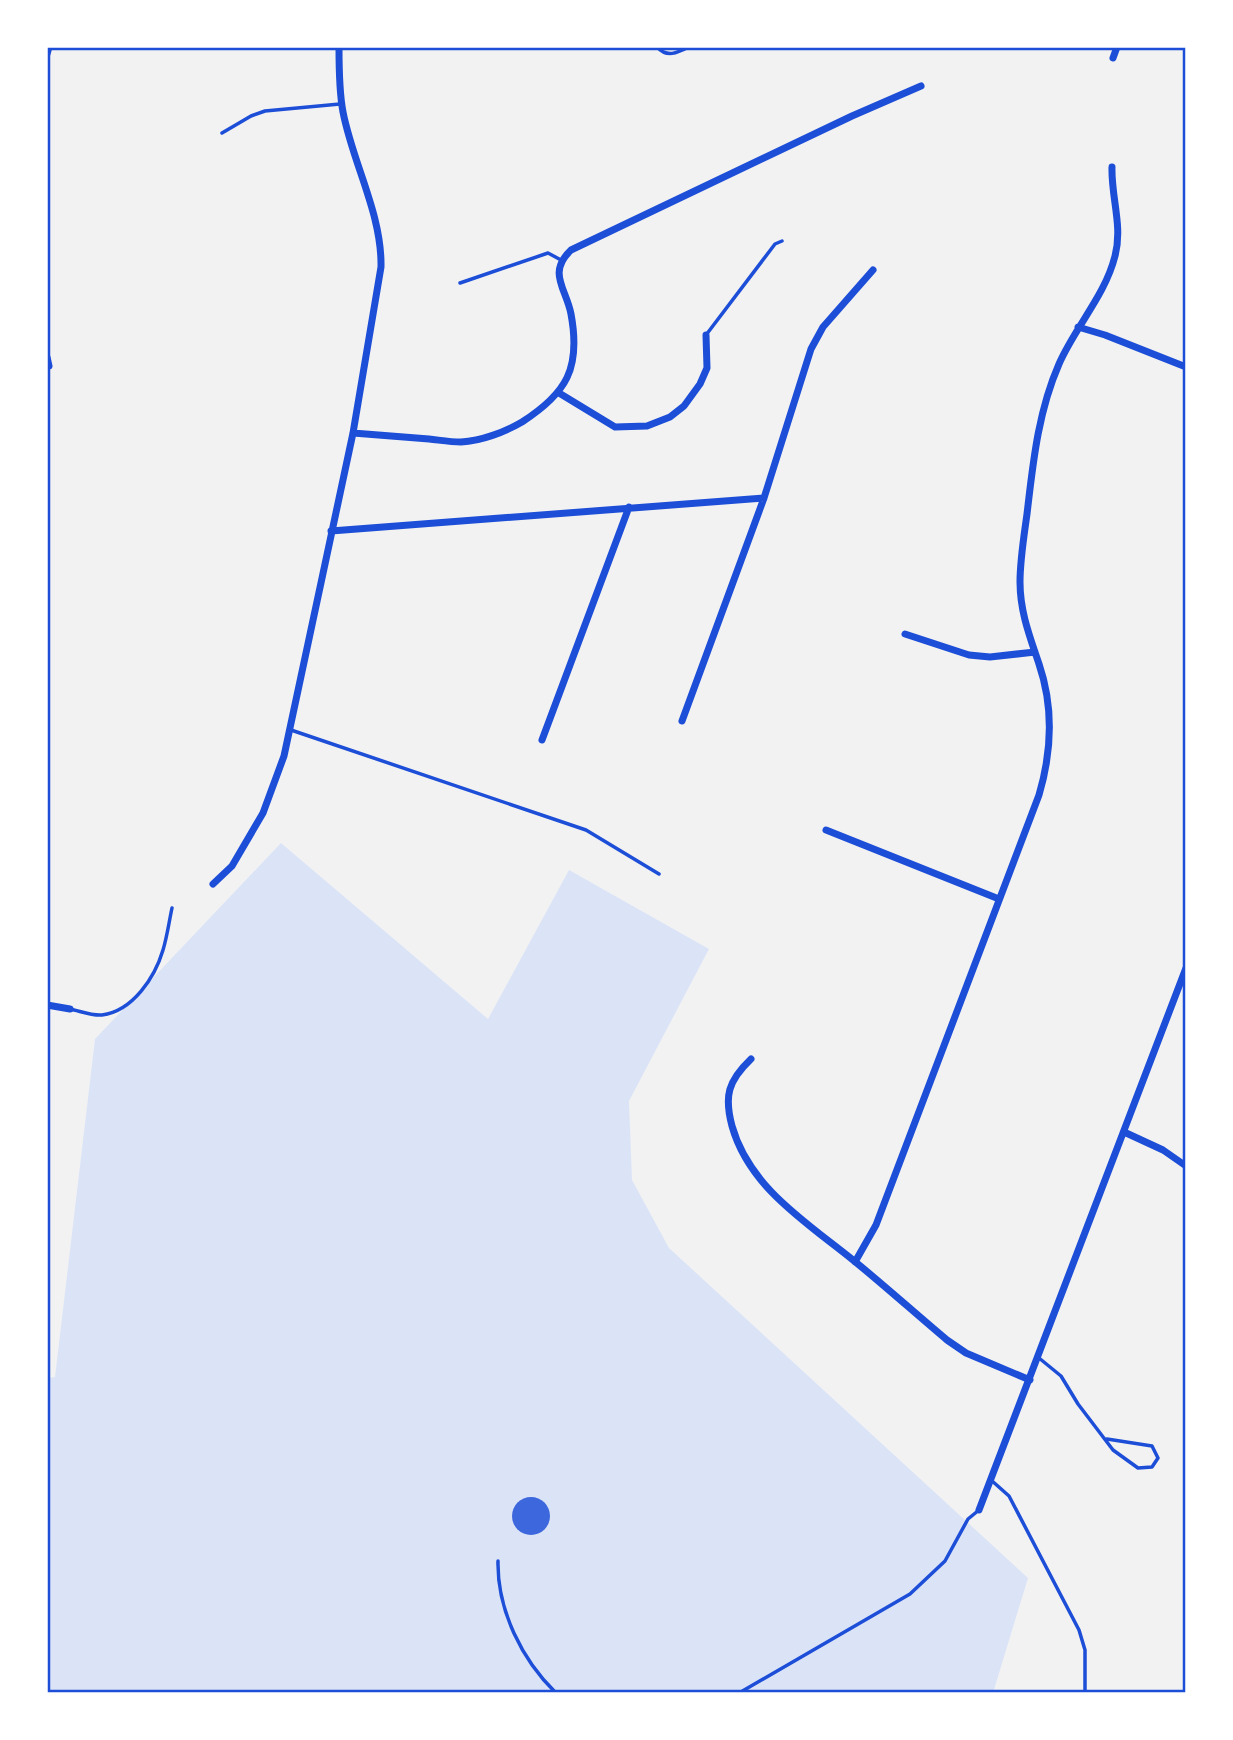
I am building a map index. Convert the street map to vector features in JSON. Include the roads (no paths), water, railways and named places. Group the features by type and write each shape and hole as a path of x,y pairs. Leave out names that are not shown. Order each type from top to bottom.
{"street":[{"path":"47,54 49,47"},
{"path":"213,884 232,866 263,813 284,756 353,433 381,267 381,244 342,104 340,47"},
{"path":"1113,58 1117,47"},
{"path":"353,433 462,442 507,431 547,406 559,393 571,369 575,344 570,311 558,275 561,260 571,250 852,116 921,86"},
{"path":"855,1262 876,1225 1039,794 1049,754 1047,695 1023,615 1020,580 1033,461 1053,380 1078,327 1102,290 1115,256 1118,225 1112,167"},
{"path":"682,721 764,498 811,349 823,327 873,270"},
{"path":"1078,327 1186,367"},
{"path":"559,393 615,427 647,426 670,416 684,406 700,384 706,368 706,335"},
{"path":"331,531 764,498"},
{"path":"542,740 629,507"},
{"path":"905,634 969,655 990,657 1035,652"},
{"path":"826,830 999,899"},
{"path":"979,1510 1186,968"},
{"path":"47,1005 70,1009"},
{"path":"751,1059 738,1072 727,1098 736,1138 743,1154 751,1168 775,1196 947,1340 966,1353 1030,1380"},
{"path":"1124,1132 1163,1150 1186,1166"}],"lane":[{"path":"657,47 673,55 689,47"},
{"path":"222,133 265,111 342,104"},
{"path":"706,335 775,244 782,241"},
{"path":"460,283 548,253 561,260"},
{"path":"289,729 586,830 659,874"},
{"path":"70,1009 102,1015 121,1008 137,997 151,977 163,950 172,908"},
{"path":"1039,1358 1061,1376 1078,1404 1113,1450 1138,1468 1152,1467 1158,1458 1152,1446 1107,1439"},
{"path":"991,1480 1009,1496 1079,1630 1085,1650 1085,1693"},
{"path":"739,1693 910,1594 945,1560 968,1519 979,1510"},
{"path":"498,1561 499,1584 521,1647 530,1664 556,1693"}]}
